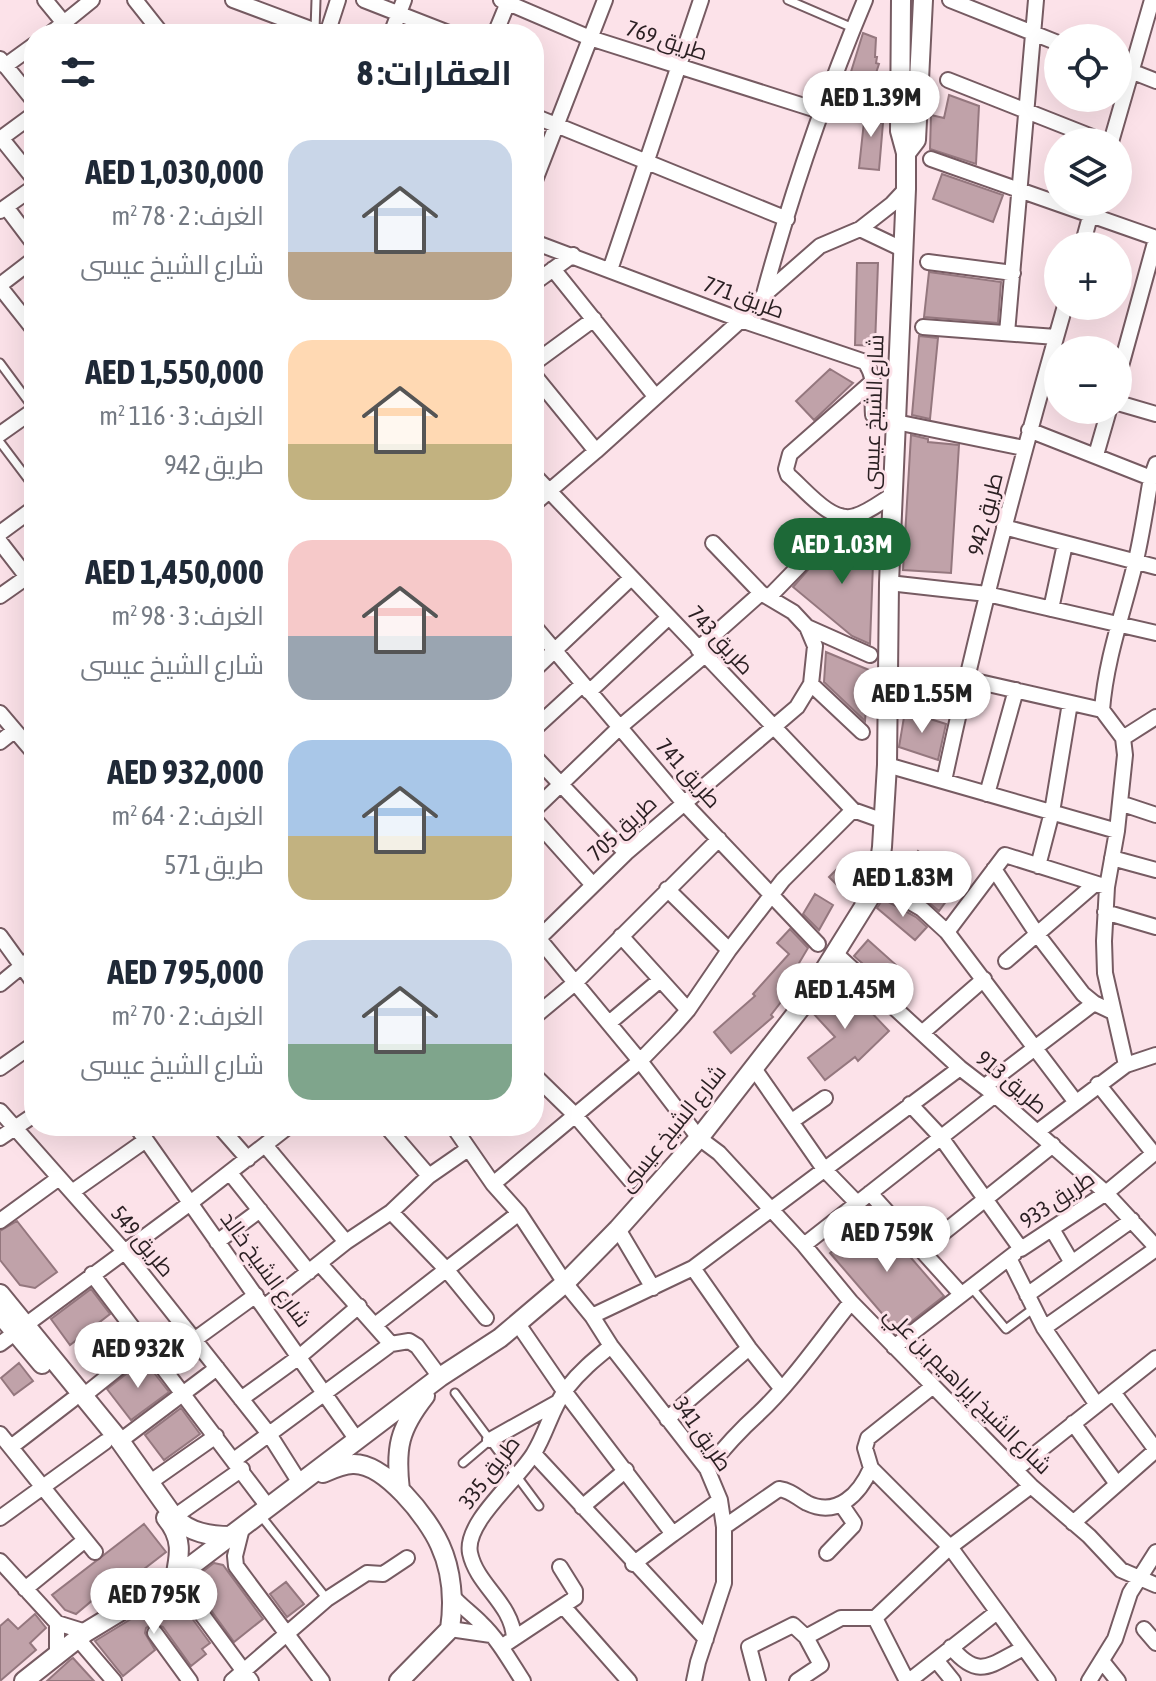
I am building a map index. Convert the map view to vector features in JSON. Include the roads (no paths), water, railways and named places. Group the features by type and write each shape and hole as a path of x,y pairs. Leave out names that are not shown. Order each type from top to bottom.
{"street":[{"path":"45,0 64,24"},
{"path":"72,24 92,0"},
{"path":"135,0 150,24"},
{"path":"326,24 338,0"},
{"path":"364,0 402,6 434,24"},
{"path":"544,157 605,0"},
{"path":"610,270 701,0"},
{"path":"764,295 823,112 865,0"},
{"name":"شارع الشيخ عيسى","path":"24,1681 82,1635 175,1578 440,1377 518,1324 565,1283 699,1138 802,1006 877,883 887,765 889,583 906,189 906,153 900,131 901,0"},
{"name":"شارع الشيخ عيسى","path":"906,153 916,140 923,0"},
{"path":"950,0 1044,37"},
{"path":"1007,333 1036,0"},
{"path":"1115,128 1152,5 1134,0"},
{"path":"241,1 299,24"},
{"path":"498,24 506,1"},
{"name":"طريق 769","path":"506,1 590,38 823,112"},
{"path":"24,50 2,62 24,89"},
{"path":"1133,72 1156,81"},
{"path":"948,80 1069,128"},
{"path":"544,120 787,219"},
{"path":"24,121 1,138 24,167"},
{"path":"931,159 1044,195"},
{"path":"544,496 820,246 860,229 906,189"},
{"path":"24,194 3,209 24,233"},
{"path":"1109,216 1156,238 1129,336"},
{"path":"860,229 902,249"},
{"name":"طريق 771","path":"544,245 741,320 865,362 873,374 873,381"},
{"path":"544,276 573,255"},
{"path":"928,262 1013,273"},
{"path":"24,267 0,286 24,316"},
{"path":"553,269 655,396"},
{"path":"544,356 594,319"},
{"path":"923,327 1044,336"},
{"name":"طريق 942","path":"944,781 987,594 1044,378"},
{"path":"873,381 872,404 876,418 896,413 1024,448"},
{"path":"873,381 790,454 788,475 831,512 841,516 857,516 894,494"},
{"path":"544,392 596,451"},
{"path":"1132,407 1156,414"},
{"path":"0,434 24,417"},
{"path":"1096,455 1105,424"},
{"path":"1029,430 1096,455 1154,471 1135,563 1104,679 1102,710 1123,738 1125,755 1117,831 1112,858 1101,886 1105,912 1105,973 1126,1065"},
{"name":"طريق 743","path":"544,486 853,810 884,821"},
{"path":"0,533 24,515"},
{"path":"544,800 810,555 841,516"},
{"path":"1004,527 1156,567"},
{"path":"0,542 24,574"},
{"path":"713,543 765,595 793,612 807,627 815,646 811,684 862,732"},
{"path":"1051,609 1065,544"},
{"path":"544,661 631,578"},
{"path":"889,583 987,594 1156,633"},
{"path":"0,596 24,585"},
{"path":"544,721 669,617"},
{"path":"807,627 870,655"},
{"name":"طريق 741","path":"544,637 683,802 818,944"},
{"path":"966,679 1102,710"},
{"name":"طريق 705","path":"544,931 683,802 797,707 811,684"},
{"path":"987,794 1016,690"},
{"path":"1038,866 1052,812 1070,703"},
{"path":"0,713 24,739"},
{"path":"1123,738 1156,717"},
{"path":"0,742 14,731"},
{"path":"887,765 1117,831"},
{"path":"544,766 626,853"},
{"path":"1120,803 1156,815"},
{"path":"493,1184 640,1061 688,1010 771,895 853,810"},
{"path":"544,830 593,885"},
{"path":"544,1009 576,982 719,839"},
{"path":"947,932 1005,855 1101,886"},
{"path":"1112,858 1156,870"},
{"path":"994,869 1037,934 1083,994 1113,1012"},
{"path":"877,883 922,909 947,932 1075,1101"},
{"path":"1006,961 1101,886"},
{"path":"667,889 729,950"},
{"path":"1105,912 1156,927"},
{"path":"0,936 24,969"},
{"path":"621,936 688,1010"},
{"name":"شارع الشيخ إبراهيم بن علي","path":"544,947 576,982 699,1138 719,1153 804,1245 851,1302 932,1387 1121,1570 1156,1585"},
{"name":"طريق 913","path":"836,954 960,1068 990,1090 1106,1193 1156,1248"},
{"path":"0,984 22,966"},
{"path":"922,1033 984,979"},
{"path":"609,1023 660,980"},
{"path":"804,1245 940,1136 1036,1049 1094,1003"},
{"path":"0,1068 24,1051"},
{"path":"1037,1132 1126,1065 1156,1055"},
{"path":"753,1067 824,1169 857,1203"},
{"path":"592,1316 693,1268 960,1068"},
{"name":"طريق 933","path":"910,1104 940,1136 986,1198 1015,1254 1106,1193 1152,1155 1098,1084"},
{"path":"544,1085 574,1114 631,1181"},
{"path":"792,1121 825,1098"},
{"name":"طريق 549","path":"0,1111 124,1251 269,1434 300,1483"},
{"path":"0,1138 24,1122"},
{"name":"شارع الشيخ خالد","path":"143,1136 357,1440"},
{"path":"228,1136 248,1159"},
{"path":"14,1334 276,1136"},
{"path":"396,1136 429,1176"},
{"name":"طريق 341","path":"462,1136 468,1149 519,1213 611,1346 707,1469 720,1500 724,1527 724,1583 694,1681"},
{"path":"72,1192 146,1140"},
{"path":"265,1145 346,1242"},
{"path":"923,1249 1053,1145"},
{"path":"161,1364 194,1340 315,1268 346,1242 391,1212 429,1176 468,1149"},
{"path":"230,1173 260,1210 315,1268 359,1306 391,1344"},
{"path":"0,1221 59,1178"},
{"path":"870,1193 966,1290"},
{"path":"217,1242 260,1210"},
{"path":"391,1212 446,1269 486,1318"},
{"path":"375,1325 519,1213"},
{"path":"1030,1301 1072,1263 1132,1220"},
{"path":"618,1229 653,1288"},
{"path":"1052,1229 1072,1263"},
{"path":"1044,1328 1156,1248"},
{"path":"894,1347 1015,1254 1030,1301 1044,1328 1097,1405"},
{"path":"693,1268 781,1388"},
{"path":"92,1274 238,1465 265,1511"},
{"path":"0,1294 14,1334"},
{"path":"707,1469 781,1388 851,1302"},
{"path":"241,1399 299,1357 359,1306"},
{"path":"0,1314 14,1334 77,1399 182,1525 209,1536 237,1532 236,1566 322,1681"},
{"path":"518,1324 561,1396 626,1470 673,1534"},
{"path":"174,1517 238,1465 269,1434 391,1344 409,1341 417,1346 440,1377 410,1415 401,1436 397,1463 400,1490"},
{"path":"95,1552 4,1440 77,1399 147,1345"},
{"name":"طريق 335","path":"514,1638 513,1626 500,1601 476,1571 469,1550 473,1529 534,1454 561,1396 585,1367 611,1346"},
{"path":"667,1419 749,1348"},
{"path":"1015,1470 1156,1358"},
{"path":"0,1518 217,1368"},
{"path":"932,1387 868,1438 865,1448 871,1468 950,1547 1048,1681"},
{"path":"1073,1523 1156,1450 1113,1392"},
{"path":"490,1440 561,1396"},
{"path":"1073,1423 1117,1484"},
{"path":"149,1483 216,1436"},
{"path":"112,1442 178,1535 180,1546 175,1578 242,1678 327,1599 367,1573 383,1574 407,1558"},
{"path":"534,1454 706,1639"},
{"path":"300,1483 354,1464 384,1476 400,1490 440,1544 452,1596 450,1629 399,1681"},
{"path":"724,1527 779,1489 791,1491 809,1504 829,1507 841,1504 862,1489 871,1468"},
{"path":"582,1507 626,1470"},
{"path":"806,1637 841,1618 875,1618 950,1547 1031,1486"},
{"path":"633,1564 720,1500"},
{"path":"827,1553 854,1523 841,1504"},
{"path":"25,1589 85,1540"},
{"path":"1089,1681 1115,1639 1130,1593 1156,1552"},
{"path":"0,1561 57,1623 82,1635 114,1681"},
{"path":"450,1629 496,1641 514,1638 577,1595 560,1567"},
{"path":"452,1596 496,1641 523,1681"},
{"path":"563,1606 629,1681"},
{"path":"875,1618 903,1679 936,1660 997,1612"},
{"path":"57,1623 57,1654"},
{"path":"758,1681 748,1650 752,1645 793,1625 806,1637 821,1665 804,1678"},
{"path":"1144,1629 1156,1643"},
{"path":"155,1633 190,1681"},
{"path":"951,1647 965,1663 984,1668 1024,1648"},
{"path":"936,1660 953,1681"},
{"path":"1102,1661 1118,1681"}],"lane":[{"path":"316,0 320,24"},
{"path":"788,0 853,28"},
{"path":"0,363 24,396"},
{"path":"0,442 24,474"},
{"path":"966,1290 1006,1329 1030,1301"},
{"path":"455,1393 539,1506"},
{"path":"463,1463 490,1440"},
{"path":"265,1511 327,1599"}]}
